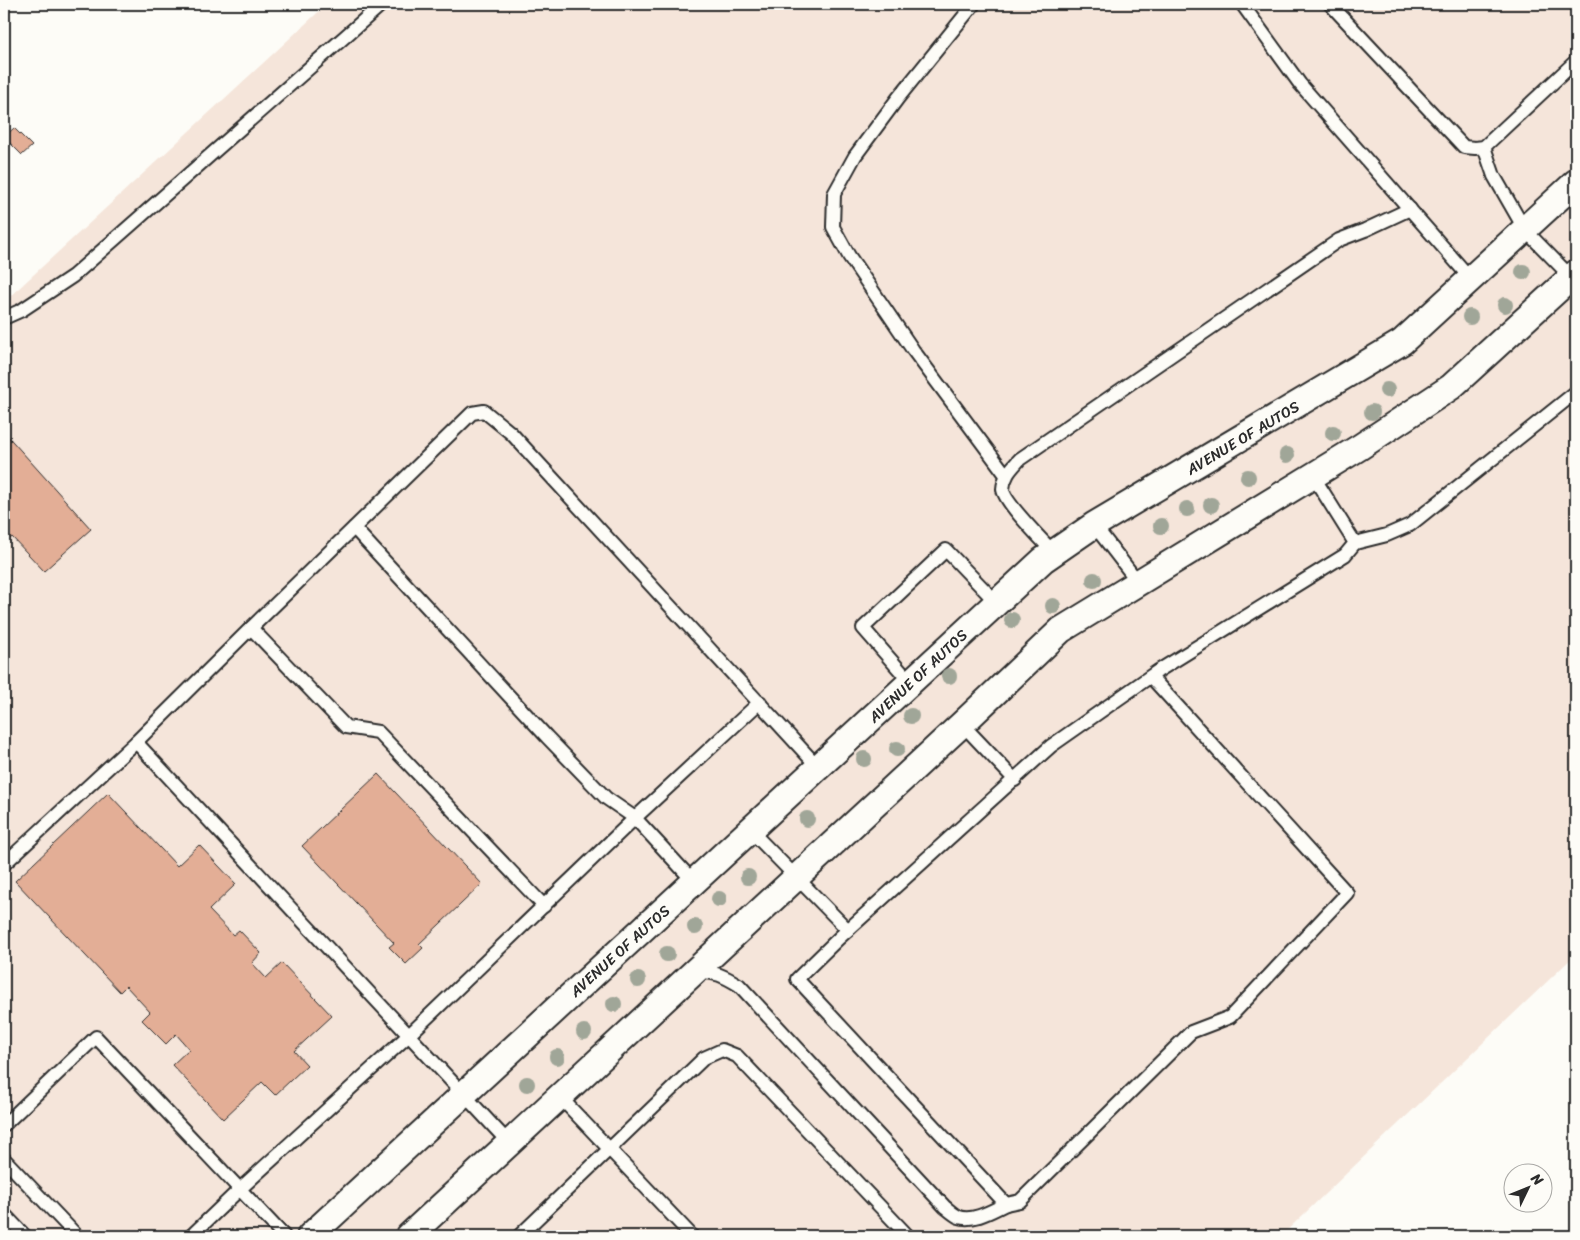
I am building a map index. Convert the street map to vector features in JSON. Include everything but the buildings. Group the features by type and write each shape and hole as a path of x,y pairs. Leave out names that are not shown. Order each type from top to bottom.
{"street":[{"name":"AVENUE OF AUTOS","path":"310,1236 463,1093 751,831 1044,560 1094,526 1402,342 1576,182"},
{"path":"409,1236 1061,630 1360,447 1451,387 1575,278"}],"lane":[{"path":"4,318 22,310 73,276 382,4"},
{"path":"974,4 898,98 855,156 834,194 833,227 849,256 913,350 1006,475"},
{"path":"1242,4 1300,84 1471,279"},
{"path":"1330,4 1464,147 1484,147 1576,61"},
{"path":"1484,147 1494,176 1525,230 1575,278"},
{"path":"1054,553 1011,505 1003,491 1006,475 1020,459 1338,240 1410,209"},
{"path":"1006,1204 798,979 848,930 1051,746 1151,677 1345,555 1355,543 1387,535 1410,525 1576,392"},
{"path":"4,864 136,742 472,413 484,411 511,433 819,768"},
{"path":"1312,476 1355,543"},
{"path":"1094,526 1138,582"},
{"path":"354,528 606,798 635,818 695,882"},
{"path":"911,683 863,628 946,550 997,603"},
{"path":"251,628 346,726 378,732 544,906"},
{"path":"694,973 708,971 724,976 739,985 945,1207 960,1217 972,1217 986,1214 1006,1204 1020,1202 1191,1032 1230,1017 1347,893 1151,677"},
{"path":"191,1236 409,1035 635,818 760,702"},
{"path":"962,724 1015,780"},
{"path":"136,742 509,1143"},
{"path":"751,831 848,930"},
{"path":"4,1125 96,1037 284,1236"},
{"path":"519,1236 704,1058 722,1050 738,1056 908,1236"},
{"path":"559,1096 608,1150 692,1236"},
{"path":"4,1159 78,1236"},
{"path":"4,1214 25,1236"}],"shaded area":[{"path":"327,4 1576,4 1576,954 1281,1236 4,1236 4,302"}]}
